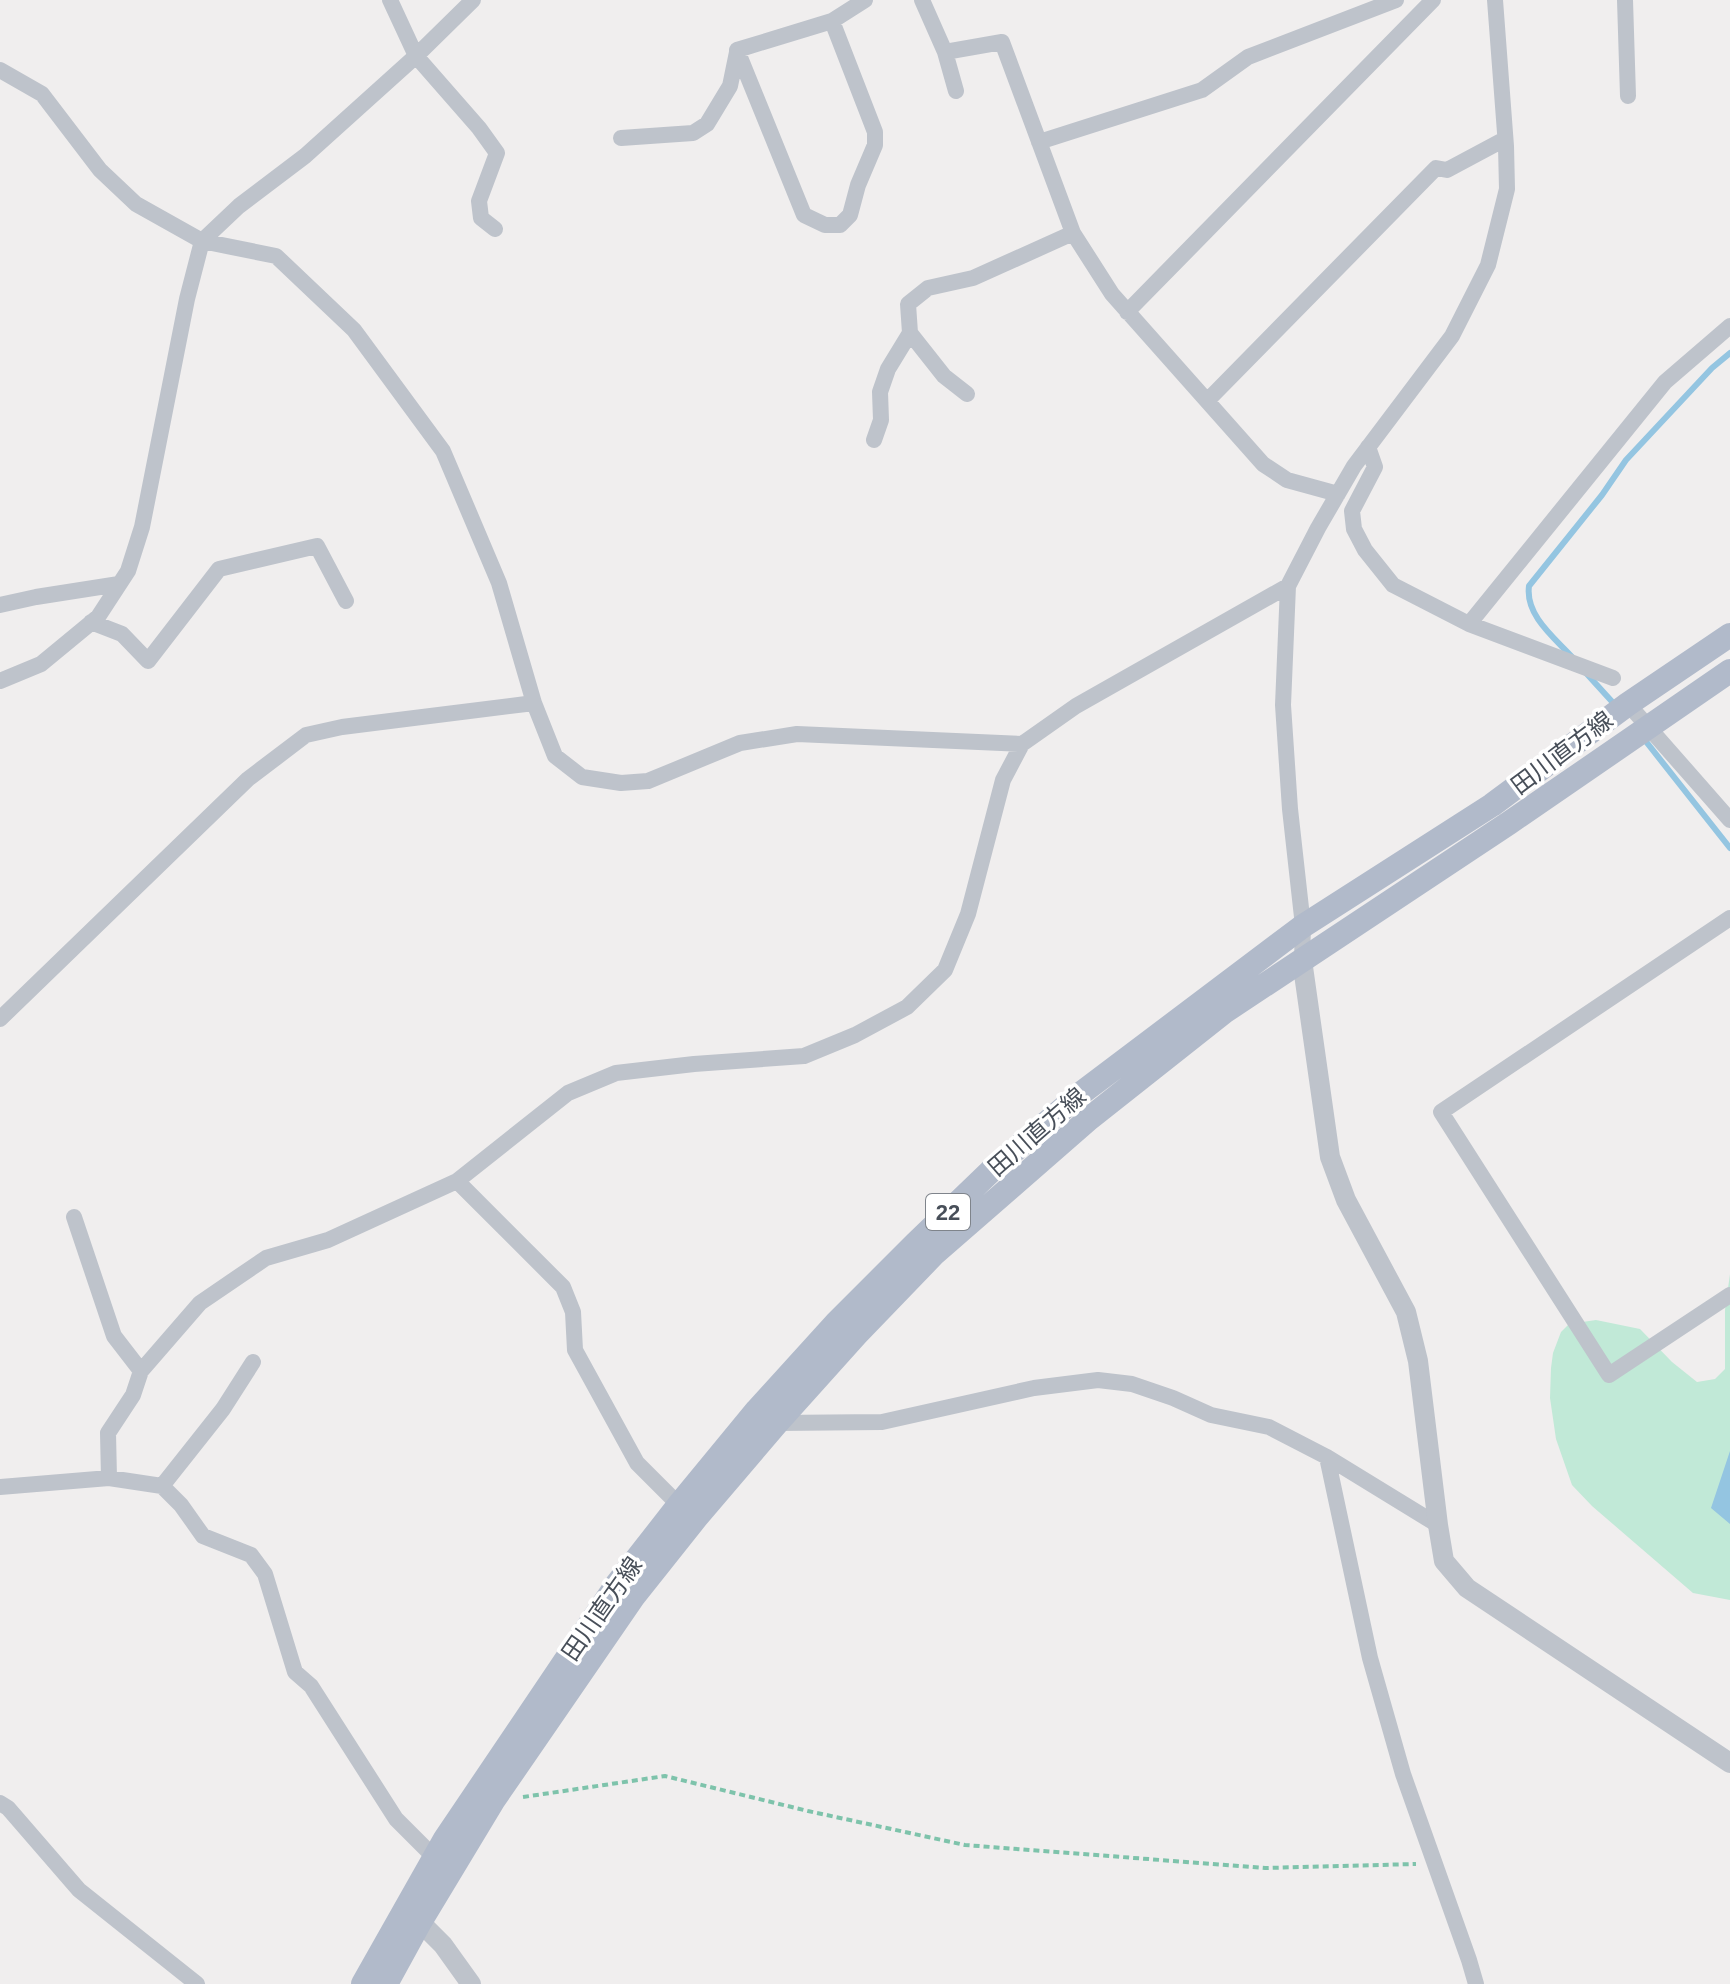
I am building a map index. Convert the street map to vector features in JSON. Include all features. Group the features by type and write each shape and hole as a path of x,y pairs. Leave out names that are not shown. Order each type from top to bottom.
{"main road":[{"name":"田川直方線","path":"363,1984 442,1864 493,1801 634,1596 757,1410 836,1323 993,1169 1080,1094 1303,926 1492,805 1628,704 1730,635"},
{"name":"田川直方線","path":"386,1984 420,1922 442,1864 494,1764 617,1584 777,1423 934,1254 1090,1118 1224,1012 1509,823 1730,671"}],"street":[{"path":"390,0 416,56 497,153 479,201 481,218 495,229"},
{"path":"0,681 41,664 98,617 128,571 142,527 187,299 202,241 239,206 305,156 473,0"},
{"path":"737,50 832,21 865,0"},
{"path":"922,0 945,52 956,91"},
{"path":"1039,142 1202,90 1248,57 1396,0"},
{"path":"1127,312 1433,0"},
{"path":"1495,0 1507,189 1488,265 1452,336 1354,466 1288,586 1283,705 1290,809 1303,926 1302,960 1330,1157 1346,1200 1406,1312 1418,1361 1444,1561 1467,1588 1730,1763"},
{"path":"1625,0 1628,96"},
{"path":"737,50 804,215 825,225 840,225 850,215 858,185 875,145 875,132 832,21"},
{"path":"945,52 1002,42 1073,233 1112,294 1263,464 1287,480 1338,494"},
{"path":"621,138 693,133 707,124 730,86 737,50"},
{"path":"0,70 42,94 100,170 136,204 202,241 276,256 354,330 443,451 499,583 534,703 555,756 582,777 621,783 648,781 740,743 797,734 1022,744"},
{"path":"1207,401 1436,168 1447,170 1505,139"},
{"path":"967,394 944,376 910,333 908,304 928,288 973,278 1073,233"},
{"path":"1469,624 1665,382 1730,326"},
{"path":"874,440 881,420 880,392 888,369 910,333"},
{"path":"1368,447 1375,467 1352,511 1354,529 1365,550 1393,585 1469,624 1613,678"},
{"path":"91,622 122,634 148,661 219,569 317,546 346,601"},
{"path":"0,605 119,584"},
{"path":"109,1478 108,1433 133,1395 141,1371 200,1303 266,1258 328,1240 457,1181 568,1093 616,1073 804,1056 855,1035 907,1007 945,970 968,914 1003,780 1022,744 1076,706 1288,586"},
{"path":"0,1019 248,779 306,735 342,727 534,703"},
{"path":"1628,704 1730,820"},
{"path":"1730,918 1441,1112 1609,1375 1730,1295"},
{"path":"457,1181 563,1287 573,1312 575,1350 637,1463 687,1512"},
{"path":"74,1217 114,1336 141,1371"},
{"path":"162,1486 223,1409 253,1362"},
{"path":"777,1423 882,1422 1034,1388 1098,1380 1132,1384 1211,1415 1269,1427 1327,1457 1438,1525"},
{"path":"1327,1457 1370,1658 1403,1774 1476,1984"},
{"path":"0,1487 109,1478 162,1486 181,1505 203,1536 251,1555 265,1574 295,1672 311,1686 396,1819 442,1864"},
{"path":"0,1803 8,1808 79,1890 197,1984"},
{"path":"420,1922 443,1945 471,1984"}],"path":[{"path":"493,1801 665,1776 965,1845 1265,1868 1435,1863"}],"green space":[{"path":"1730,1274 1730,1600 1693,1593 1572,1485 1556,1439 1550,1398 1553,1353 1561,1332 1569,1324 1596,1320 1640,1329 1697,1382 1715,1379 1725,1369 1725,1310"}],"water":[{"path":"1730,1451 1730,1524 1711,1508"}],"waterway":[{"path":"1573,658 1537,617 1529,597 1529,586 1626,460 1712,368 1730,353"},
{"path":"1586,673 1616,706"},
{"path":"1644,739 1730,848"}]}
